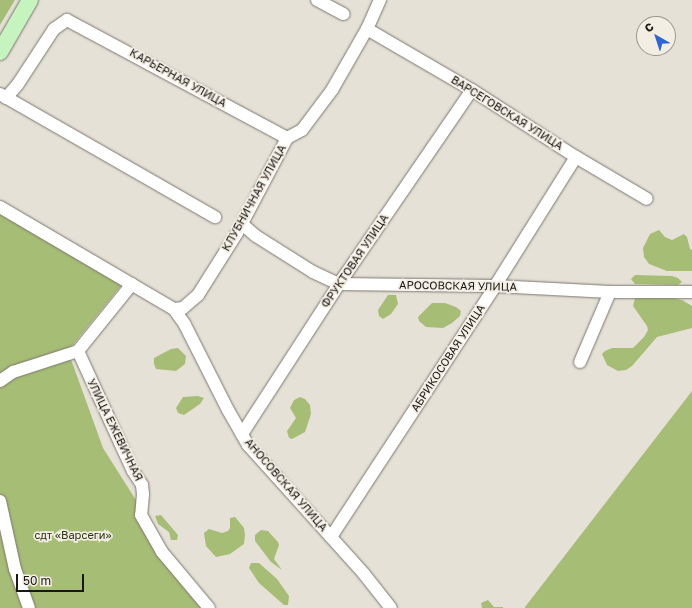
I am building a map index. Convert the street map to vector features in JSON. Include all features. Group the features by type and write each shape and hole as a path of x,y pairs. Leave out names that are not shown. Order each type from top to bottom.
{"main road":[{"path":"0,52 30,0"}],"street":[{"path":"317,0 343,14"},
{"name":"КЛУБНИЧНАЯ УЛИЦА","path":"174,309 183,308 198,295 242,224 287,138 302,130 332,90 367,29 380,0"},
{"name":"КАРЬЕРНАЯ УЛИЦА","path":"3,96 18,84 54,29 68,20 287,138"},
{"name":"ВАРСЕГОВСКАЯ УЛИЦА","path":"367,29 472,90 576,157 646,199"},
{"name":"ФРУКТОВАЯ УЛИЦА","path":"242,434 339,284 472,90"},
{"path":"3,96 215,217"},
{"name":"АБРИКОСОВАЯ УЛИЦА","path":"331,537 495,286 576,157"},
{"path":"0,207 174,309"},
{"name":"АРОСОВСКАЯ УЛИЦА","path":"242,224 256,236 306,268 339,284 495,286 610,292 692,292"},
{"path":"0,381 13,372 78,351 132,284"},
{"path":"580,362 610,292"},
{"name":"АНОСОВСКАЯ УЛИЦА","path":"174,309 242,434 258,456 331,537 391,608"},
{"name":"УЛИЦА ЕЖЕВИЧНАЯ","path":"78,351 132,471 142,485 143,494 140,515 162,552 209,608"},
{"path":"0,501 15,569 29,608"}],"green space":[{"path":"0,0 15,0 0,25"},
{"name":"сдт «Варсеги»","path":"0,213 124,282 68,351 103,448 165,546 214,608 0,608"},
{"path":"659,230 665,237 672,240 684,234 687,237 690,249 692,250 692,271 667,271 649,264 644,257 643,248 650,234"},
{"path":"635,275 672,276 678,278 682,282 678,285 635,284 631,279"},
{"path":"388,295 396,295 398,304 391,314 383,319 379,316 378,310"},
{"path":"662,296 682,300 692,306 692,328 657,337 632,366 626,370 618,371 607,365 602,354 605,351 612,348 633,348 644,337 648,330 647,326 633,306 635,298"},
{"path":"432,303 445,303 456,307 461,311 460,316 443,328 426,327 419,321 418,317"},
{"path":"178,348 186,356 185,364 176,371 156,369 154,358 171,349"},
{"path":"692,391 692,608 525,608 525,607"},
{"path":"198,396 204,398 200,404 184,415 178,413 176,408 183,397"},
{"path":"300,397 305,399 310,405 311,414 305,432 292,439 289,438 287,431 296,418 290,408 294,400"},
{"path":"161,515 178,535 177,540 171,540 169,532 158,524 155,516"},
{"path":"235,517 244,528 244,544 230,554 216,557 206,546 204,533 209,529 222,533 228,531 230,528 230,518"},
{"path":"261,530 268,531 278,542 279,545 274,559 282,570 271,562 255,541 255,535"},
{"path":"251,563 259,563 277,579 289,596 288,605 284,605 259,583 249,568"},
{"path":"488,600 494,607 503,608 482,608 481,603"}]}
